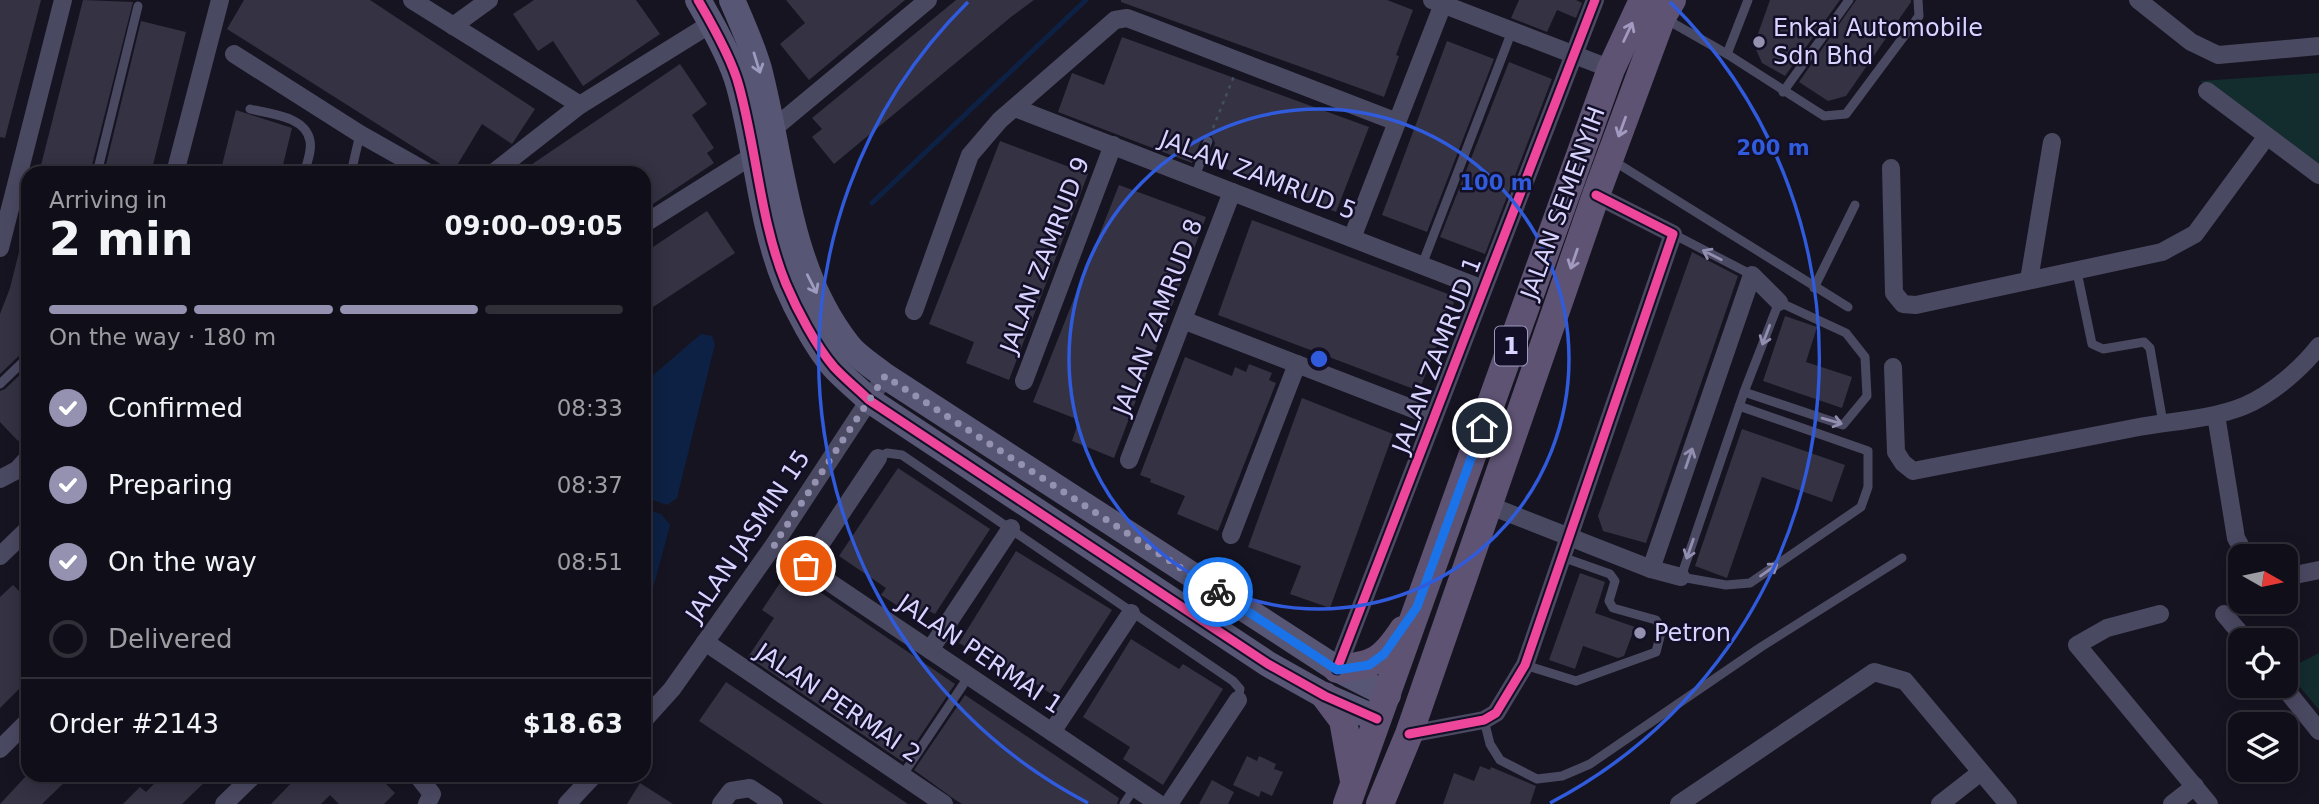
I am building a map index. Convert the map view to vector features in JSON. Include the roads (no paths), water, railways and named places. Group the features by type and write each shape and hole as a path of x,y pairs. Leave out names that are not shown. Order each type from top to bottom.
{"main road":[{"name":"JALAN SEMENYIH","path":"1380,804 1392,715 1417,607 1611,69 1659,6"},
{"name":"JALAN SEMENYIH","path":"1357,797 1392,715 1418,675 1447,589 1472,551 1610,159 1659,6"},
{"path":"1337,670 1369,665 1384,654 1417,607"},
{"path":"1325,696 1343,720 1357,797"}],"street":[{"path":"28,166 63,0"},
{"path":"177,166 220,0"},
{"path":"412,0 580,105"},
{"path":"453,26 489,0"},
{"path":"698,0 712,23 739,85 752,156 786,283 807,326 833,366 869,400 1268,664 1325,696 1392,715 1484,720 1496,713 1525,665 1673,234 1597,195"},
{"path":"732,0 758,68 807,272 828,316 849,347 885,376 1337,670 1392,715"},
{"path":"773,129 928,0"},
{"name":"JALAN ZAMRUD 1","path":"1337,670 1595,0"},
{"path":"2138,0 2191,42 2218,55 2319,46"},
{"path":"1352,238 1440,1 1611,69"},
{"path":"914,311 970,155 985,135 1115,20 1127,18 1397,122"},
{"path":"502,166 580,105 712,23"},
{"path":"234,54 360,134 417,166"},
{"path":"2207,91 2319,175"},
{"name":"JALAN ZAMRUD 5","path":"1015,108 1483,289"},
{"path":"1891,168 1894,293 1903,304 1916,304 2162,252 2195,234 2267,136"},
{"path":"2029,280 2052,142"},
{"name":"JALAN ZAMRUD 9","path":"1024,381 1113,145"},
{"path":"651,219 752,156"},
{"name":"JALAN ZAMRUD 8","path":"1129,460 1232,192"},
{"path":"0,248 4,223 20,203"},
{"path":"1651,569 1752,275 1779,302"},
{"path":"1183,320 1434,417"},
{"path":"1893,367 1896,452 1903,463 1913,471 2216,415 2245,405 2270,391 2319,346"},
{"path":"1231,535 1297,364"},
{"name":"JALAN JASMIN 15","path":"651,712 672,689 774,545 885,376"},
{"path":"2216,415 2236,538 2239,544"},
{"path":"806,566 878,458"},
{"path":"0,479 21,466"},
{"path":"1488,505 1651,569 1681,576"},
{"path":"930,650 1011,528"},
{"path":"0,556 21,543"},
{"name":"JALAN PERMAI 1","path":"774,545 1159,804"},
{"path":"2298,574 2319,570"},
{"path":"1052,732 1131,613"},
{"path":"2160,614 2107,628 2077,645 2209,804"},
{"path":"2224,614 2236,628"},
{"name":"JALAN PERMAI 2","path":"705,642 944,804"},
{"path":"1679,804 1874,672 1905,681 2008,804"},
{"path":"2292,698 2319,732"},
{"path":"1168,804 1238,700"},
{"path":"0,749 21,729"},
{"path":"1940,804 1981,772"},
{"path":"224,804 247,782"},
{"path":"423,782 432,794 426,804"},
{"path":"567,804 587,782"},
{"path":"2172,804 2195,786"},
{"path":"721,804 731,791 750,788 774,804"}],"lane":[{"path":"1727,54 1748,0"},
{"path":"1783,92 1849,0"},
{"path":"1659,6 1783,92 1824,116 1846,114 1919,16 1918,0"},
{"path":"99,166 138,6"},
{"path":"1422,265 1512,31"},
{"path":"250,109 290,119 307,131 310,149 306,166"},
{"path":"353,166 360,134"},
{"path":"1195,177 1209,141"},
{"path":"1610,159 1848,307"},
{"path":"1815,288 1855,205"},
{"path":"1673,234 1752,275"},
{"path":"2077,272 2092,344 2103,349 2144,342 2150,348 2163,423"},
{"path":"1739,407 1868,450 1868,487 1861,507 1750,583 1726,585 1681,576 1744,392 1779,302 1846,333 1865,356 1867,396 1843,425 1744,392"},
{"path":"0,384 21,364"},
{"path":"1799,427 1804,412"},
{"path":"878,458 887,453 902,455 1011,528 1233,681 1240,689 1238,700"},
{"path":"1525,665 1576,681 1656,652 1662,629 1656,620 1613,608 1609,601 1615,581 1610,574 1562,557"},
{"path":"1484,720 1490,744 1500,760 1537,779 1562,776 1590,764 1761,647 1902,558"},
{"path":"902,776 969,676"},
{"path":"1124,804 1135,787"}],"water":[{"path":"701,334 712,336 715,344 677,498 667,505 651,499 651,377"},
{"path":"651,510 661,514 670,525 651,596"}],"waterway":[{"path":"872,203 1086,0"}],"place":[{"name":"Enkai Automobile Sdn Bhd","path":"1759,42"},
{"name":"Petron","path":"1640,633"}]}
